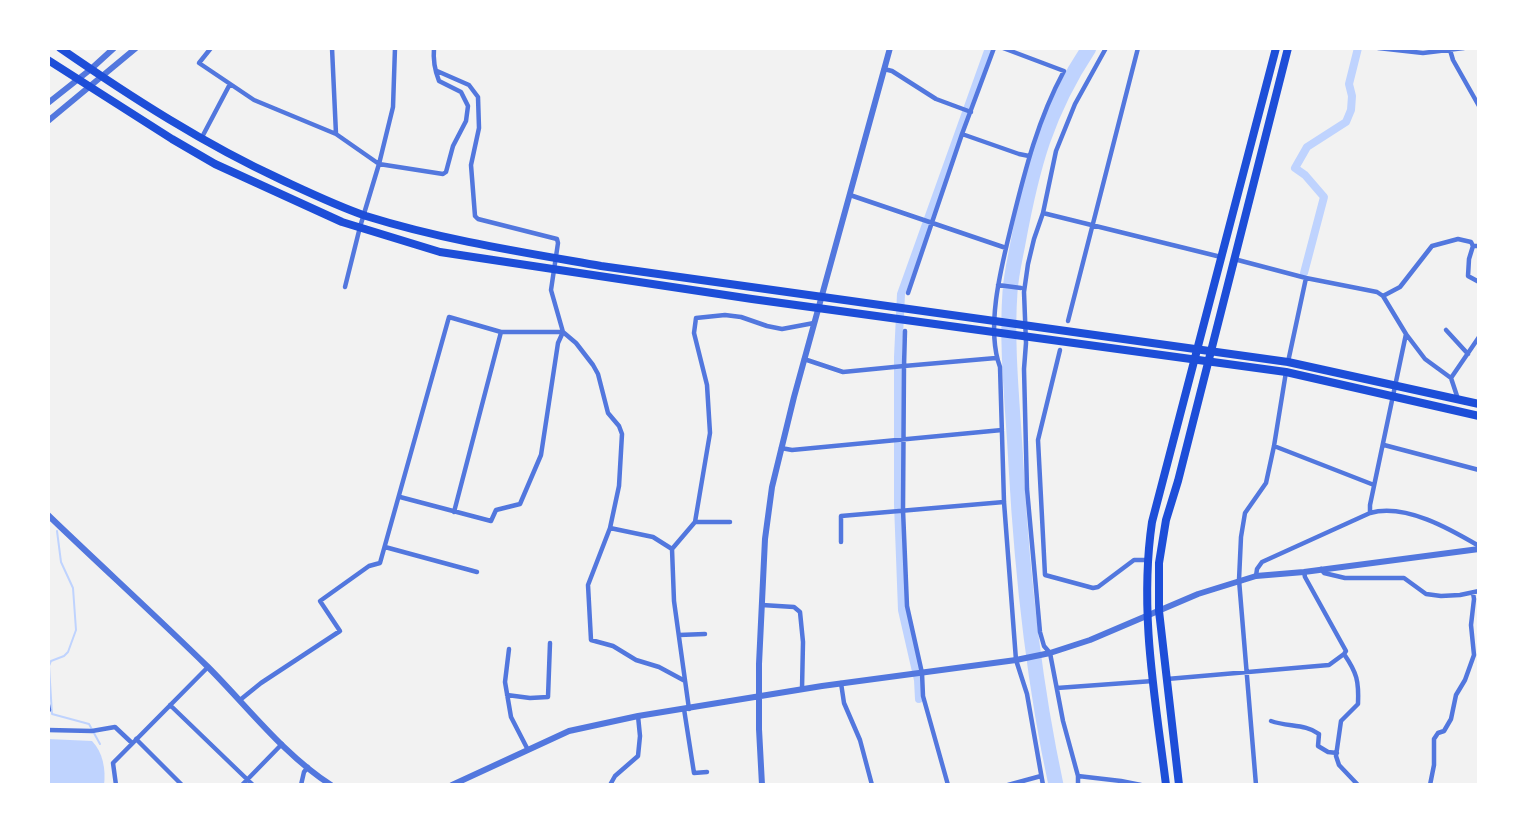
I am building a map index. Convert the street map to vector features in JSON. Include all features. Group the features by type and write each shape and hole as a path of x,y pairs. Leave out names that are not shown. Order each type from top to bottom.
{"main road":[{"path":"60,48 167,119 255,168 315,196 364,215 420,232 601,266 1288,362 1479,405"},
{"path":"1166,785 1147,617 1146,560 1160,484 1276,48"},
{"path":"1179,785 1159,611 1159,563 1166,520 1178,481 1288,48"},
{"path":"48,60 215,164 342,222 440,252 819,308 1286,372 1479,416"}],"street":[{"path":"48,103 114,48"},
{"path":"48,122 136,48"},
{"path":"211,48 199,63 254,100 336,134 380,164 438,174 446,172 453,146 466,121 468,106 461,92 439,81 434,62 434,48"},
{"path":"332,48 336,134"},
{"path":"345,287 360,227 380,164 393,108 395,48"},
{"path":"762,785 759,696 762,605 766,530 772,487 804,359 890,48"},
{"path":"909,293 962,134 994,48"},
{"path":"1003,48 1026,54 1064,71 1038,128 1029,156 1006,248 994,322 996,358 1000,367 1004,502 1019,660 1043,785"},
{"path":"1078,785 1078,776 1063,721 1050,653 1044,646 1040,632 1027,489 1024,292 1034,239 1043,213 1056,151 1065,124 1106,48"},
{"path":"1068,321 1138,48"},
{"path":"1378,48 1423,53 1464,48"},
{"path":"1447,50 1479,106"},
{"path":"884,69 892,71 936,99 971,112"},
{"path":"437,71 469,85 478,97 479,128 471,165 475,216 553,236 557,239 552,290 563,332 576,343 593,365 598,374 608,412 622,434 619,486 610,528 588,585 591,639 613,646 636,660 659,667 685,681"},
{"path":"201,139 230,84"},
{"path":"962,134 1029,156"},
{"path":"850,195 1006,248"},
{"path":"1043,213 1221,257"},
{"path":"1383,296 1400,287 1432,246 1461,239 1472,242 1476,246 1469,259 1468,276 1479,282"},
{"path":"1234,259 1305,278 1377,292 1383,296 1425,359 1451,378 1458,399"},
{"path":"1288,362 1305,278"},
{"path":"999,285 1021,288"},
{"path":"707,772 694,773 674,601 672,549 694,522 710,433 706,385 694,333 696,318 725,315 741,317 782,329 814,323"},
{"path":"240,700 340,631 320,601 369,566 380,563 449,318 501,332 563,332"},
{"path":"1446,330 1468,354"},
{"path":"905,331 903,510 907,606 922,673 923,696 948,785"},
{"path":"454,512 501,332"},
{"path":"400,497 491,521 496,510 520,504 541,455 558,343 563,332"},
{"path":"1370,513 1407,334"},
{"path":"1451,378 1478,340"},
{"path":"1060,350 1038,440 1045,575 1093,588 1098,587 1134,560 1146,560"},
{"path":"804,359 843,372 996,358"},
{"path":"1256,785 1239,580 1242,524 1249,507 1266,483 1286,372"},
{"path":"781,448 792,450 1002,430"},
{"path":"1384,445 1479,470"},
{"path":"1274,446 1374,485"},
{"path":"841,542 841,516 1004,502"},
{"path":"1256,576 1257,569 1262,562 1370,513 1388,510 1400,511 1453,531 1479,548"},
{"path":"48,515 208,667 282,744 331,785"},
{"path":"694,522 730,522"},
{"path":"610,528 653,537 672,549"},
{"path":"385,547 477,572"},
{"path":"452,785 569,731 638,716 840,683 1019,660 1090,640 1198,594 1239,580 1479,548"},
{"path":"1321,569 1324,573 1345,578 1404,578 1426,594 1441,596 1479,591"},
{"path":"1304,572 1346,651 1344,654 1354,668 1358,681 1358,704 1341,721 1336,753 1339,765 1358,785"},
{"path":"1430,785 1434,765 1434,739 1438,733 1444,731 1451,719 1456,695 1466,680 1472,663 1473,593"},
{"path":"762,605 794,607 800,612 803,642 802,689"},
{"path":"679,635 705,634"},
{"path":"507,695 530,698 548,697 550,643"},
{"path":"509,649 504,682 511,717 528,750"},
{"path":"1167,679 1329,664 1344,654"},
{"path":"1472,663 1479,664"},
{"path":"116,785 113,763 208,667"},
{"path":"1057,688 1153,681"},
{"path":"840,683 844,703 860,740 872,785"},
{"path":"48,705 49,711"},
{"path":"170,705 253,785"},
{"path":"610,785 615,776 638,756 640,736 638,716"},
{"path":"1271,722 1310,727 1319,734 1318,746 1328,752 1336,753"},
{"path":"48,730 92,731 115,727 134,741 182,785"},
{"path":"242,785 282,744"},
{"path":"301,785 304,772 308,767"},
{"path":"1008,785 1041,776"},
{"path":"1078,776 1141,785"}],"water":[{"path":"48,739 92,741 99,750 103,762 104,785 48,785"}],"waterway":[{"path":"919,699 918,680 902,610 898,504 898,357 901,294 989,48"},
{"path":"1056,785 1041,705 1025,586 1010,378 1009,313 1013,267 1035,165 1051,118 1089,48"},
{"path":"1304,273 1324,197 1305,175 1295,168 1307,147 1346,122 1351,110 1352,96 1349,84 1358,48"},
{"path":"57,531 61,562 73,588 76,630 68,652 51,661 49,666 52,714 89,724 100,744"}]}
